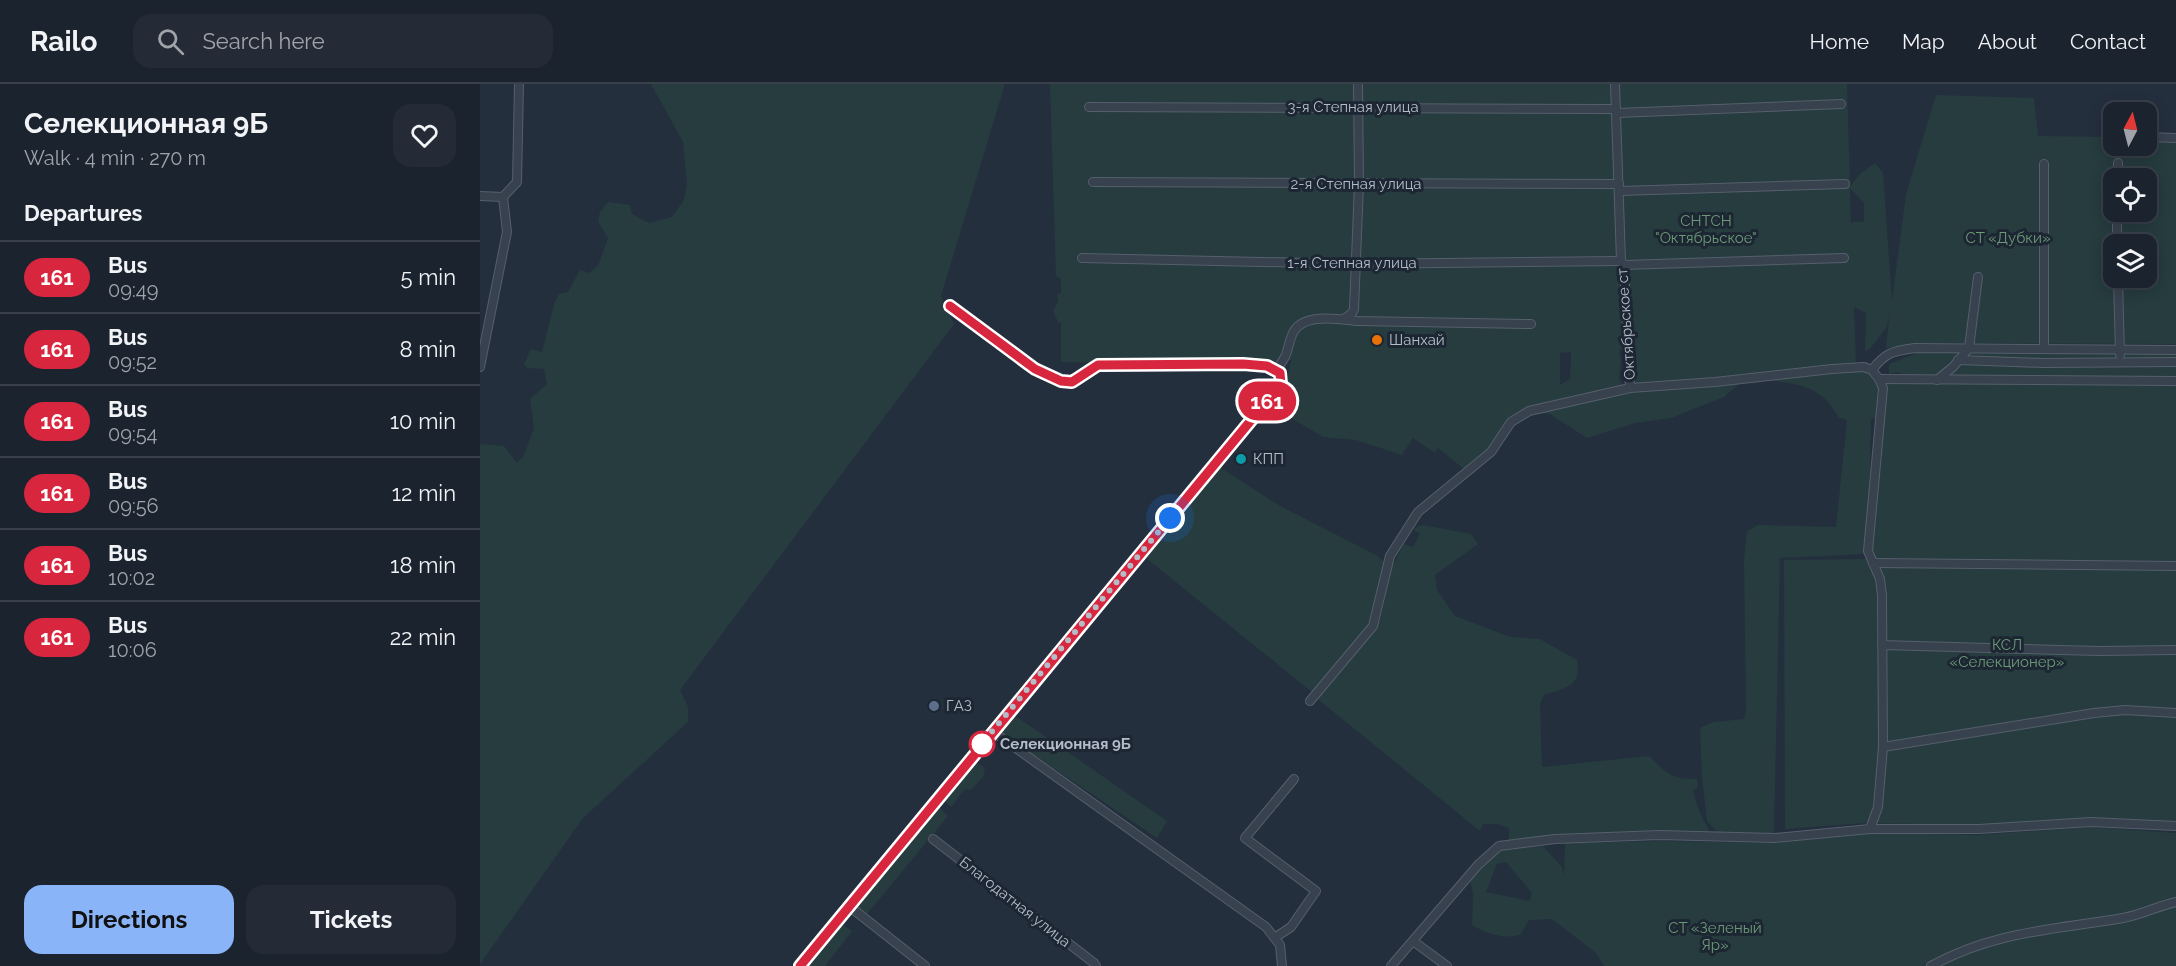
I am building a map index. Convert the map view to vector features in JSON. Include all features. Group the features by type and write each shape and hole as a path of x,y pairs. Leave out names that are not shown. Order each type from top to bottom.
{"street":[{"path":"480,196 503,197 517,182 519,84"},
{"path":"1344,320 1354,309 1359,184 1358,84"},
{"name":"Октябрьское ст","path":"1615,84 1630,388"},
{"name":"3-я Степная улица","path":"1089,107 1358,107 1616,111 1841,104"},
{"path":"2157,137 2176,138"},
{"path":"2118,163 2118,168"},
{"path":"2044,164 2044,349"},
{"name":"2-я Степная улица","path":"1094,182 1620,187 1845,184"},
{"path":"480,367 507,232 503,197"},
{"name":"1-я Степная улица","path":"1082,258 1356,264 1623,263 1844,258"},
{"path":"1936,380 1953,367 1970,348 1978,278"},
{"path":"2118,288 2120,362"},
{"path":"800,966 992,731 1279,387 1281,376 1276,369 1243,364 1098,365 1072,382 1061,381 1035,369 950,306"},
{"path":"1276,369 1288,353 1291,337 1299,324 1304,321 1531,324"},
{"path":"1872,370 1883,356 1899,350 1970,348 2176,350"},
{"path":"1958,360 2043,363 2176,362"},
{"path":"1310,701 1373,626 1390,556 1418,512 1491,452 1511,422 1529,411 1630,388 1864,367 1872,370 1883,388 1868,537 1868,551 1880,579 1882,595 1883,747 1878,807 1870,829"},
{"path":"1879,380 2176,381"},
{"path":"1873,563 2176,566"},
{"path":"1882,645 2099,651 2176,650"},
{"path":"1883,747 2094,713 2124,710 2176,713"},
{"path":"992,731 1266,927 1280,945 1282,966"},
{"path":"1276,937 1291,927 1316,891 1245,838 1294,779"},
{"path":"1391,966 1478,865 1498,846 1555,839 1659,835 1775,838 1870,829 1979,829 2091,822 2176,826"},
{"name":"Благодатная улица","path":"933,839 1096,966"},
{"path":"1931,966 1980,944 2012,935 2126,918 2176,902"},
{"path":"849,906 925,966"},
{"path":"1413,941 1447,966"}],"green space":[{"path":"651,84 1005,84 941,296 954,324 680,690 688,707 688,722 583,818 480,964 480,444 504,446 517,463 524,455 534,428 530,399 547,384 544,369 527,368 524,364 531,349 542,352 554,304 559,294 568,292 580,270 589,273 598,266 608,238 598,222 600,212 608,202 630,205 632,214 649,223 672,217 684,200 687,185 683,142"},
{"name":"СНТСН \"Октябрьское\"","path":"1050,84 1847,84 1850,186 1861,173 1875,163 1883,173 1892,301 1906,194 1936,95 2034,98 2038,136 2103,137 2103,156 2157,156 2157,138 2176,138 2176,344 1938,343 1886,348 1890,309 1887,327 1869,350 1865,350 1866,313 1854,307 1856,363 1628,386 1624,350 1619,350 1621,363 1619,379 1624,387 1528,409 1489,451 1465,470 1438,448 1435,453 1413,438 1402,455 1356,440 1323,437 1273,407 1276,399 1285,389 1291,360 1268,363 1061,362 1061,323 1058,322 1053,311 1058,301 1057,295 1061,293 1061,279 1056,276","holes":["1850,188 1864,203 1864,222 1852,222 1851,224","1571,352 1570,379 1560,385 1560,353"]},
{"path":"1922,351 2176,352 2176,376 1907,376 1897,372 1889,374 1889,364"},
{"name":"КСЛ «Селекционер»","path":"1864,370 1875,379 1879,391 1878,418 1871,419 1869,523 1875,523 1884,383 2176,378 2176,822 2074,820 1970,825 1866,823 1785,829 1784,560 1867,559 1868,554 1780,558 1774,833 1771,835 1718,833 1707,821 1700,728 1713,722 1744,719 1746,711 1744,561 1747,531 1758,525 1836,527 1847,420 1838,417 1824,398 1816,392 1797,385 1763,380 1833,371"},
{"path":"1741,382 1724,397 1671,418 1635,423 1587,438 1550,414 1533,413 1631,391"},
{"path":"1219,467 1282,507 1376,555 1386,563 1367,628 1312,692 1146,558"},
{"path":"1423,525 1471,534 1478,544 1435,575 1437,590 1455,616 1510,637 1540,639 1577,660 1578,669 1575,681 1565,688 1544,695 1540,704 1542,767 1649,756 1670,774 1681,778 1697,779 1698,787 1693,791 1700,813 1711,834 1517,842 1509,840 1509,828 1497,824 1483,824 1480,831 1319,700 1318,697 1380,621 1392,567 1404,544 1413,547 1420,534 1415,531 1415,528"},
{"path":"1012,716 1020,719 1167,821 1157,838 1000,732"},
{"path":"975,761 985,769 983,777 971,790 965,789 951,807 944,799"},
{"path":"938,806 948,816 866,915 856,906"},
{"name":"СТ «Зеленый Яр»","path":"2092,827 2176,833 2176,966 1604,966 1596,953 1552,919 1529,920 1520,935 1513,936 1495,935 1472,925 1473,894 1470,880 1499,850 1543,846 1562,867 1564,875 1565,843 1661,841 1775,843 1872,833 1978,835","holes":["1506,862 1532,893 1530,901 1486,892 1497,864"]},
{"path":"841,923 852,931 825,966 807,966"}],"bus line":[{"name":"161","path":"800,966 1281,384 1280,373 1276,369 1243,364 1098,365 1072,382 1061,381 1035,369 950,306"}],"place":[{"name":"Шанхай","path":"1377,340"},
{"name":"КПП","path":"1241,459"},
{"name":"ГАЗ","path":"934,706"},
{"name":"Селекционная 9Б","path":"982,744"}],"route":[{"path":"982,744 980,746 1170,518"}],"park label":[{"name":"СТ «Дубки»","path":"2008,238"}]}
